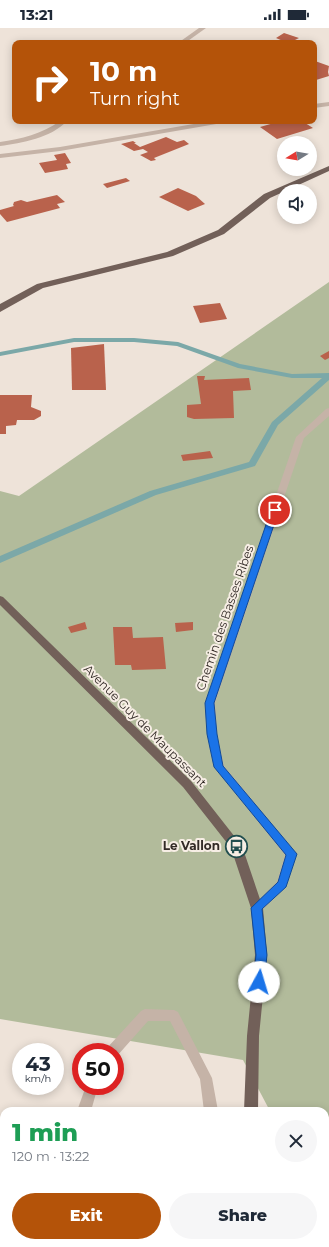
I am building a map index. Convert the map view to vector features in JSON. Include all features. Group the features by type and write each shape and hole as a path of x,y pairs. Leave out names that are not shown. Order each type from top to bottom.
{"main road":[{"path":"0,310 3,306 40,286 170,254 182,249 221,232 267,196 329,168"},
{"name":"Avenue Guy de Maupassant","path":"0,599 187,784 236,846 257,908 261,955 253,1036 251,1107"}],"street":[{"path":"186,40 204,28"},
{"path":"317,106 329,104"},
{"path":"0,144 28,140 60,124"},
{"path":"0,156 60,149 205,124"},
{"name":"Chemin des Basses Ribes","path":"257,908 282,884 291,854 219,767 212,734 210,703 300,437 329,411"},
{"path":"120,1043 145,1015 174,1016 206,1078 210,1107"},
{"path":"85,1107 89,1095"}],"green space":[{"path":"329,282 329,1107 268,1107 243,1060 0,1019 0,491 19,496"}],"building":[{"path":"284,33 299,38 295,40 281,40 276,38"},
{"path":"317,62 329,66 329,76 317,80"},
{"path":"270,124 307,124 313,128 287,136 277,136 277,139 260,127"},
{"path":"166,137 177,142 184,140 189,144 154,158 156,160 151,161 140,155 148,152 143,149 134,151 121,144 133,141 140,147"},
{"path":"65,153 71,163 66,164 68,169 45,173 39,163 57,160 54,155"},
{"path":"126,178 130,181 107,188 103,184"},
{"path":"178,188 196,196 205,204 188,211 159,197"},
{"path":"57,195 65,202 57,204 60,208 7,222 0,214 0,210 14,206 14,202 21,200 27,202"},
{"path":"220,303 227,319 200,323 193,306"},
{"path":"104,344 106,390 72,390 71,348"},
{"path":"329,351 329,358 325,360 320,356"},
{"path":"197,376 205,376 204,380 249,378 251,390 233,391 234,418 194,419 187,417 187,405 201,404"},
{"path":"0,395 32,395 31,407 41,411 41,416 34,420 17,420 16,425 6,426 6,434 0,434"},
{"path":"210,451 213,458 183,461 181,455"},
{"path":"85,622 87,629 71,633 68,627"},
{"path":"193,622 193,630 176,632 175,623"},
{"path":"113,627 132,627 133,638 163,637 166,669 132,670 131,665 115,665"}],"waterway":[{"path":"0,354 74,340 134,340 178,344 238,366 292,376 329,375"},
{"path":"0,560 153,493 252,464 275,424 329,376"}],"place":[{"name":"Le Vallon","path":"236,846"}],"route":[{"path":"259,982 261,955 257,908 282,884 291,854 219,767 212,734 210,703 275,510"}]}
